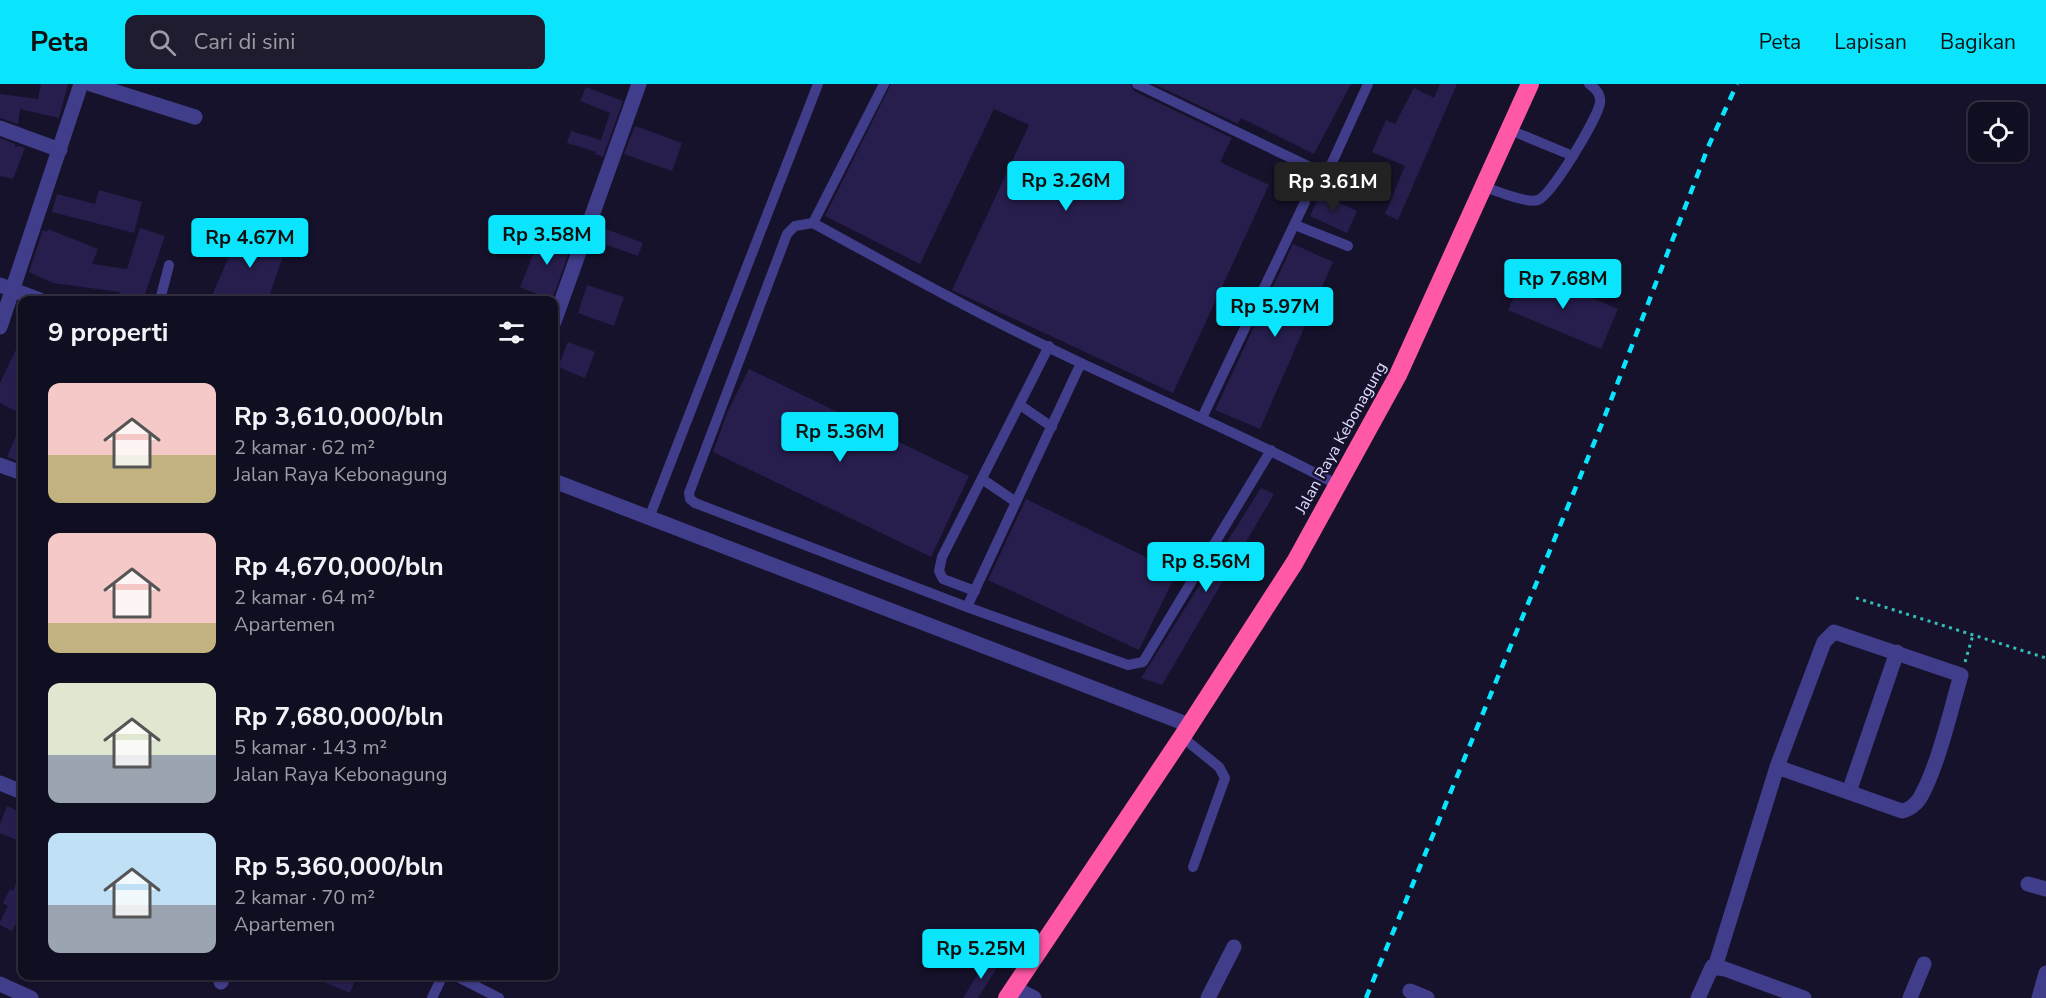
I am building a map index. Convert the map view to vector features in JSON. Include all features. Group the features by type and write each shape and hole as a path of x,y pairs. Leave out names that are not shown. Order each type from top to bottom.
{"highway":[{"name":"Jalan Raya Kebonagung","path":"1010,993 1185,731 1294,562 1338,485 1398,375 1485,187 1510,130 1525,86"}],"street":[{"path":"0,327 7,288 60,150 81,84"},
{"path":"91,84 195,117"},
{"path":"558,311 639,84"},
{"path":"0,128 60,150"},
{"path":"7,288 29,296"},
{"path":"0,465 18,472"},
{"path":"558,483 1185,731"},
{"path":"1715,967 1777,767 1824,642 1834,632 1961,675 1930,775 1919,800 1907,810 1902,811 1777,767"},
{"path":"1849,792 1898,652"},
{"path":"0,783 18,790"},
{"path":"2028,884 2046,889"},
{"path":"1208,998 1234,947"},
{"path":"1910,998 1924,964"},
{"path":"1698,998 1708,971 1715,967 1804,998"},
{"path":"2039,998 2045,978"},
{"path":"0,984 23,996"},
{"path":"1410,991 1427,998"},
{"path":"1010,993 1034,998"}],"lane":[{"path":"649,518 818,84"},
{"path":"813,223 884,84"},
{"path":"1137,84 1312,168 1323,169 1331,165 1368,84"},
{"path":"1485,187 1537,201 1544,196 1573,156 1600,104 1597,91 1589,84"},
{"path":"1510,130 1573,156"},
{"path":"1202,418 1305,202"},
{"path":"1271,450 1143,662 1128,665 967,607 695,503 690,499 689,493 787,234 795,226 813,223 960,303 1081,363 1271,450 1338,485"},
{"path":"1294,225 1348,246"},
{"path":"161,296 169,265"},
{"path":"975,591 943,579 939,570 942,557 1049,346"},
{"path":"967,607 1081,363"},
{"path":"1020,405 1052,427"},
{"path":"982,479 1017,502"},
{"path":"1185,731 1219,767 1226,778 1193,867"},
{"path":"432,998 441,980"},
{"path":"464,980 499,998"}],"path":[{"path":"1856,598 2046,658"},
{"path":"1961,675 1973,635"}],"building":[{"path":"41,84 68,84 59,118 20,109 18,124 0,118 0,94 38,99"},
{"path":"891,84 1130,84 1134,91 1232,138 1220,162 1269,185 1173,393 952,290 1029,125 994,109 920,264 825,216"},
{"path":"1154,84 1351,84 1314,154 1241,118 1238,124"},
{"path":"1440,84 1457,84 1398,220 1385,214 1405,166 1372,152 1386,120 1395,124 1414,88 1434,98"},
{"path":"586,87 623,101 603,157 595,154 596,152 567,143 571,131 601,140 610,113 580,101"},
{"path":"635,126 682,143 672,171 624,154"},
{"path":"0,138 15,144 15,147 25,148 13,179 0,176"},
{"path":"99,190 142,202 134,233 52,212 57,194 95,204"},
{"path":"1320,194 1357,211 1347,233 1310,216"},
{"path":"140,228 165,236 144,296 119,296 120,292 53,283 29,272 43,230 47,232 48,229 98,249 92,264 127,269"},
{"path":"241,229 287,244 269,296 212,296"},
{"path":"606,229 643,243 638,256 601,243"},
{"path":"543,231 572,244 553,296 542,296 520,287"},
{"path":"1293,244 1333,262 1260,429 1215,410"},
{"path":"1526,270 1618,309 1601,349 1508,310"},
{"path":"587,285 624,297 614,326 578,313"},
{"path":"568,342 595,352 585,378 558,367"},
{"path":"18,345 18,412 0,403 0,383"},
{"path":"749,369 969,476 931,557 713,452 727,413"},
{"path":"18,431 18,461 7,457"},
{"path":"1261,488 1274,494 1162,685 1141,678"},
{"path":"1026,499 1177,572 1139,650 988,580"},
{"path":"7,806 18,811 18,840 0,833 0,824"},
{"path":"18,878 18,920 12,931 0,925 0,922 8,906 3,903 10,889 13,891"},
{"path":"987,959 998,966 978,998 963,998"},
{"path":"319,980 355,980 350,993"}],"railway":[{"path":"1366,998 1601,426 1709,145 1737,84"}]}
